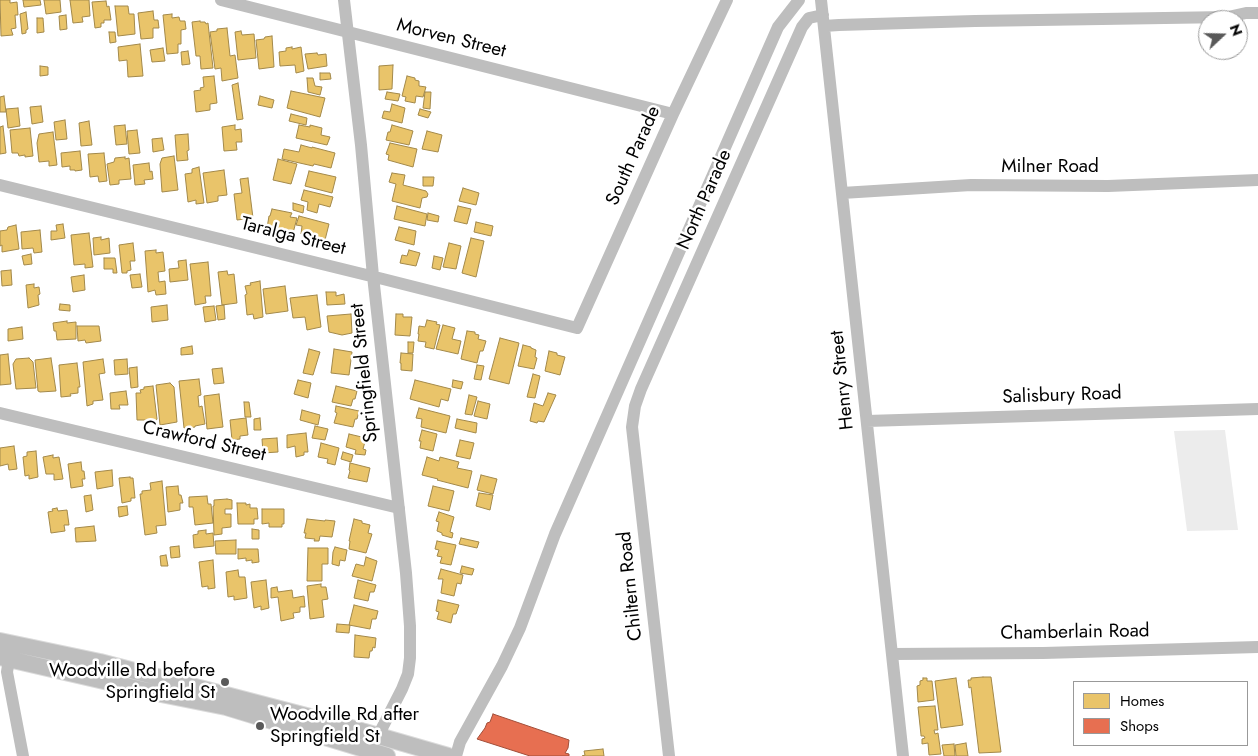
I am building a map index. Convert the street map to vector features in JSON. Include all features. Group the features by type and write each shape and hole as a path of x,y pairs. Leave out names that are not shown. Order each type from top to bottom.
{"main road":[{"path":"0,641 100,662 337,724 450,756"},
{"path":"4,658 226,707 387,756"}],"street":[{"name":"Morven Street","path":"220,0 673,114"},
{"name":"Springfield Street","path":"344,0 409,608 410,658 408,674 378,736"},
{"name":"South Parade","path":"577,328 673,114 727,0"},
{"path":"450,756 460,742 502,666 520,628 554,534 778,27 799,0"},
{"name":"Henry Street","path":"821,0 903,756"},
{"path":"824,20 849,24 1228,17 1246,13 1258,13"},
{"name":"North Parade","path":"634,412 641,389 802,28 809,18 824,20"},
{"name":"Milner Road","path":"842,193 971,185 1108,186 1258,180"},
{"name":"Taralga Street","path":"0,185 577,328"},
{"name":"Salisbury Road","path":"867,421 1258,409"},
{"name":"Chiltern Road","path":"634,412 632,427 669,756"},
{"name":"Crawford Street","path":"0,413 399,508"},
{"name":"Chamberlain Road","path":"892,654 1043,653 1258,647"},
{"path":"4,658 23,756"}],"shaded area":[{"path":"1225,430 1238,530 1187,531 1174,431"}],"building: Homes":[{"path":"0,0 10,0 10,3 17,2 16,28 11,29 13,35 1,36"},
{"path":"23,0 40,0 41,5 24,7"},
{"path":"44,0 60,0 61,12 46,14"},
{"path":"70,0 89,0 90,16 82,17 83,22 73,23"},
{"path":"106,1 107,7 109,6 111,20 104,20 104,23 101,23 101,27 95,28 92,2"},
{"path":"115,6 128,6 129,14 134,14 135,34 118,36"},
{"path":"153,11 154,20 158,20 159,28 153,28 153,38 141,39 138,13"},
{"path":"26,12 28,29 26,33 22,34 20,14"},
{"path":"172,14 172,18 179,17 180,21 185,21 186,29 181,30 181,44 178,44 178,53 167,54 163,15"},
{"path":"66,15 67,29 60,30 59,16"},
{"path":"37,18 43,18 44,32 37,33"},
{"path":"192,22 208,23 213,68 201,69 200,56 196,56"},
{"path":"227,28 230,56 235,55 238,78 222,81 221,68 215,69 210,32"},
{"path":"241,31 242,35 254,34 256,58 238,60 235,32"},
{"path":"109,32 115,32 116,42 110,43"},
{"path":"272,36 274,67 259,69 256,40"},
{"path":"140,44 143,76 128,77 127,60 119,61 118,47"},
{"path":"292,47 292,49 301,47 304,71 296,73 295,65 280,66 279,52 286,51 286,48"},
{"path":"163,48 165,61 152,62 150,50"},
{"path":"188,51 190,64 182,65 181,52"},
{"path":"317,53 318,55 326,54 327,66 308,69 305,54"},
{"path":"393,65 392,89 379,90 379,66"},
{"path":"40,66 48,67 48,75 40,76"},
{"path":"320,73 330,73 331,79 320,80"},
{"path":"214,76 217,103 210,104 210,110 196,112 194,91 201,90 200,88 204,87 203,77"},
{"path":"407,76 419,81 419,86 426,87 423,97 416,96 415,103 405,101 406,97 402,96"},
{"path":"307,78 313,78 315,86 322,87 320,95 308,92"},
{"path":"238,83 243,119 237,120 232,85"},
{"path":"291,91 325,98 320,117 287,108"},
{"path":"387,92 400,94 398,101 385,99"},
{"path":"425,92 431,92 430,109 423,108"},
{"path":"4,96 6,112 0,112 0,97"},
{"path":"260,96 274,100 272,108 258,105"},
{"path":"392,104 405,108 402,123 382,118 384,111 390,112"},
{"path":"41,106 43,122 32,124 30,107"},
{"path":"18,108 20,126 8,128 6,109"},
{"path":"420,109 431,112 428,118 418,115"},
{"path":"291,114 307,118 306,125 289,121"},
{"path":"65,120 67,139 56,140 54,122"},
{"path":"89,121 92,145 81,146 79,123"},
{"path":"125,125 127,144 116,145 114,126"},
{"path":"235,125 235,130 241,129 242,142 236,142 237,150 224,151 222,127"},
{"path":"299,125 322,128 321,135 330,137 327,145 296,138"},
{"path":"392,125 413,131 409,145 386,140"},
{"path":"3,126 6,153 0,154 0,127"},
{"path":"30,128 33,156 25,157 25,155 19,156 18,153 12,153 10,130"},
{"path":"137,130 140,153 129,154 127,131"},
{"path":"427,131 442,135 438,152 422,149"},
{"path":"53,132 57,165 49,166 49,161 39,162 37,143 39,134"},
{"path":"188,134 188,160 177,161 175,135"},
{"path":"162,138 164,150 153,152 152,139"},
{"path":"390,143 417,149 413,167 388,160 389,155 386,154"},
{"path":"301,145 335,153 331,168 282,159 284,149 299,152"},
{"path":"80,151 82,170 70,170 70,166 62,167 61,153"},
{"path":"104,153 107,181 99,182 98,176 90,177 88,154"},
{"path":"174,156 178,190 162,192 160,164 162,158"},
{"path":"125,157 125,159 129,158 131,179 119,180 119,184 110,185 107,164 114,162 115,158"},
{"path":"278,159 297,164 291,184 273,180"},
{"path":"149,163 153,179 144,180 145,184 135,185 133,165"},
{"path":"199,167 204,203 196,204 196,200 188,202 185,174 192,173 192,169"},
{"path":"224,170 227,195 218,196 218,201 207,203 203,173"},
{"path":"309,171 336,177 332,193 305,186"},
{"path":"392,173 405,175 403,185 426,191 427,197 422,198 420,208 392,201 396,184 389,182"},
{"path":"423,177 434,177 433,186 423,186"},
{"path":"248,178 253,218 237,220 234,194 242,193 240,179"},
{"path":"463,188 479,193 476,205 459,201"},
{"path":"304,190 333,197 330,207 319,204 317,213 307,210 308,202 301,200"},
{"path":"293,203 304,206 303,213 293,210"},
{"path":"397,206 427,214 425,226 394,219"},
{"path":"458,206 471,209 467,224 454,221"},
{"path":"272,209 292,213 290,217 297,218 293,233 267,228"},
{"path":"428,213 439,216 438,222 427,220"},
{"path":"299,216 329,224 325,240 301,234 302,226 296,225"},
{"path":"476,222 493,226 491,236 474,232"},
{"path":"63,224 65,238 51,240 51,231 57,231 56,225"},
{"path":"16,225 19,249 2,252 0,231 7,230 8,227"},
{"path":"399,227 416,231 414,245 395,240"},
{"path":"40,230 42,252 34,253 33,248 22,249 21,232"},
{"path":"89,233 93,267 85,268 85,264 74,265 71,235"},
{"path":"101,237 101,240 109,238 110,253 94,255 93,238"},
{"path":"471,238 484,241 476,277 462,273"},
{"path":"133,243 135,261 130,261 131,270 127,271 127,273 122,273 119,245"},
{"path":"449,243 461,246 456,269 443,267"},
{"path":"156,250 156,253 163,252 165,271 158,272 159,282 165,281 166,294 156,295 155,290 148,292 145,251"},
{"path":"409,250 420,253 416,266 400,263 402,255 407,256"},
{"path":"31,254 32,264 24,265 22,256"},
{"path":"434,256 443,258 440,270 432,268"},
{"path":"104,258 115,258 117,273 113,273 113,269 104,269"},
{"path":"186,260 188,280 170,282 169,269 179,268 178,261"},
{"path":"208,262 211,296 205,296 206,303 195,305 190,264"},
{"path":"11,270 12,285 2,286 1,271"},
{"path":"227,271 228,275 234,274 237,303 222,305 218,272"},
{"path":"140,274 142,287 132,288 130,275"},
{"path":"84,275 85,290 73,292 71,277"},
{"path":"260,281 263,317 254,319 253,314 247,315 245,286"},
{"path":"34,284 34,288 39,287 39,305 28,308 26,285"},
{"path":"285,286 288,311 266,314 263,289"},
{"path":"326,292 336,292 336,296 344,294 345,304 327,305"},
{"path":"317,295 321,327 307,330 305,317 293,318 290,298"},
{"path":"60,304 70,305 70,311 59,310"},
{"path":"167,305 168,320 152,322 151,307"},
{"path":"224,305 225,319 218,320 216,306"},
{"path":"214,306 216,320 205,322 203,307"},
{"path":"351,314 352,333 342,335 329,332 327,316"},
{"path":"396,314 403,314 403,317 412,317 410,336 395,335"},
{"path":"427,320 437,322 436,324 440,325 434,349 425,347 426,342 418,341 419,326 425,327"},
{"path":"67,321 67,323 76,322 76,339 57,340 53,323"},
{"path":"443,325 455,328 452,339 461,341 458,354 436,349"},
{"path":"77,326 99,326 101,341 86,343 85,340 78,341"},
{"path":"22,327 23,339 8,341 8,329"},
{"path":"467,331 475,332 475,334 479,335 478,339 486,341 483,351 480,351 477,363 461,359"},
{"path":"500,338 519,343 509,384 489,379"},
{"path":"408,342 414,342 413,353 408,353"},
{"path":"523,345 536,350 535,357 537,358 534,369 518,366"},
{"path":"192,346 193,354 181,355 181,348"},
{"path":"309,349 320,352 313,375 303,373"},
{"path":"334,349 352,352 349,375 331,373"},
{"path":"549,351 565,357 560,375 545,371"},
{"path":"401,353 413,354 412,371 401,370"},
{"path":"8,354 11,384 0,385 0,355"},
{"path":"29,358 33,362 36,388 16,389 13,364 16,359"},
{"path":"51,358 56,391 40,392 38,391 35,360"},
{"path":"103,359 105,373 99,374 103,400 93,401 93,404 87,406 83,362"},
{"path":"127,359 128,374 115,375 114,360"},
{"path":"77,363 80,387 78,387 78,393 61,397 59,365"},
{"path":"477,365 484,366 481,380 474,379"},
{"path":"137,367 138,387 131,388 129,368"},
{"path":"222,368 224,383 214,384 212,369"},
{"path":"533,374 540,376 535,398 527,397"},
{"path":"199,379 201,395 198,396 199,407 202,406 205,424 184,428 179,381"},
{"path":"298,380 311,383 308,398 294,394"},
{"path":"415,380 451,389 448,401 441,399 439,407 410,399"},
{"path":"453,380 463,382 461,389 452,387"},
{"path":"170,383 174,387 177,422 160,425 156,385"},
{"path":"153,386 157,419 155,422 150,423 148,420 137,420 136,393 141,393 140,390 144,389 144,387"},
{"path":"336,386 357,391 351,406 332,402"},
{"path":"126,391 128,405 119,405 120,409 111,409 110,393"},
{"path":"548,393 556,395 544,422 530,421 534,403 543,406"},
{"path":"219,394 223,427 207,429 204,396"},
{"path":"469,395 477,397 472,415 465,414"},
{"path":"478,401 490,404 487,419 474,416"},
{"path":"244,402 249,402 251,417 245,417"},
{"path":"336,406 359,411 353,427 334,423 337,413 335,412"},
{"path":"419,408 450,416 446,433 421,427 422,419 416,418"},
{"path":"302,410 320,415 318,425 300,420"},
{"path":"246,418 248,435 232,440 230,420"},
{"path":"260,418 261,430 254,430 254,419"},
{"path":"457,419 477,423 476,433 455,428"},
{"path":"315,426 328,429 325,440 312,438"},
{"path":"422,430 437,434 433,451 420,448 421,441 419,441"},
{"path":"306,433 308,452 304,452 304,455 296,457 295,446 287,448 287,435"},
{"path":"349,434 366,438 363,449 366,450 365,455 355,454 356,450 346,447"},
{"path":"277,438 278,452 263,453 262,439"},
{"path":"460,440 474,443 470,459 456,456"},
{"path":"321,443 339,448 335,465 327,463 328,459 318,457"},
{"path":"14,446 17,469 9,470 8,464 0,466 0,448"},
{"path":"36,451 38,477 29,479 29,475 25,476 23,457 27,456 27,452"},
{"path":"343,452 353,455 351,462 341,459"},
{"path":"53,455 53,458 59,457 63,479 54,480 54,474 46,474 43,457"},
{"path":"427,457 439,461 440,457 459,462 457,468 472,471 468,488 422,475"},
{"path":"81,462 85,479 82,479 83,486 71,488 68,464"},
{"path":"350,463 370,468 367,482 348,478"},
{"path":"112,470 113,486 97,489 95,472"},
{"path":"481,475 497,479 493,494 477,490"},
{"path":"119,478 133,478 135,498 122,503"},
{"path":"162,481 166,525 156,526 157,533 145,535 140,494 142,494 142,491 151,490 150,483"},
{"path":"178,486 179,495 181,495 183,503 180,503 180,510 168,512 166,487"},
{"path":"433,486 454,491 449,511 428,506"},
{"path":"479,493 493,495 490,510 476,506"},
{"path":"91,495 93,510 86,512 84,496"},
{"path":"207,496 208,504 211,504 213,523 195,525 193,507 189,507 189,497"},
{"path":"214,500 232,500 232,509 225,509 225,514 231,514 231,527 222,528 222,534 214,535"},
{"path":"237,503 250,504 250,508 257,508 258,519 254,519 254,524 238,524"},
{"path":"127,506 128,515 119,517 118,507"},
{"path":"57,508 58,511 67,510 69,525 64,525 65,531 51,533 48,512"},
{"path":"262,509 284,509 284,524 282,524 282,527 269,527 269,523 262,524"},
{"path":"439,512 454,517 450,532 453,533 452,538 442,535 442,533 437,531 439,522 436,521"},
{"path":"307,519 335,521 332,537 320,536 319,541 305,538 306,533 304,533"},
{"path":"354,519 370,525 368,533 372,534 366,553 349,549"},
{"path":"94,526 96,541 76,542 75,528"},
{"path":"252,529 259,530 259,539 252,539"},
{"path":"206,530 206,534 213,533 214,546 194,548 193,535 198,534 198,531"},
{"path":"461,538 479,542 477,548 459,544"},
{"path":"236,540 236,554 216,554 215,541"},
{"path":"437,541 456,545 451,565 440,563 442,557 437,556 439,550 435,549"},
{"path":"179,546 180,557 171,558 170,547"},
{"path":"335,547 347,550 345,561 340,560 339,566 332,564"},
{"path":"308,548 328,548 328,564 322,564 322,581 307,581"},
{"path":"238,549 258,549 259,562 252,563 252,560 246,561 246,558 238,559"},
{"path":"166,555 168,566 161,566 160,556"},
{"path":"366,557 377,561 372,581 352,576 356,564 364,566"},
{"path":"213,560 215,588 208,589 208,586 202,587 199,562"},
{"path":"462,566 474,569 472,575 460,573"},
{"path":"441,569 463,575 461,584 457,583 454,596 441,593 443,579 438,579"},
{"path":"238,570 239,577 245,577 247,598 234,600 234,596 228,597 226,572"},
{"path":"266,580 269,608 261,610 261,606 254,608 251,582"},
{"path":"358,580 376,585 374,592 370,592 368,601 354,598"},
{"path":"321,584 321,587 326,587 328,599 322,600 324,617 310,619 307,586"},
{"path":"277,587 278,592 292,590 293,598 304,596 305,607 300,607 300,612 293,613 294,618 281,621 278,597 271,598 271,588"},
{"path":"438,600 459,605 456,614 453,614 451,623 437,619 439,612 436,611"},
{"path":"354,605 378,611 376,619 372,619 370,629 349,625"},
{"path":"337,624 350,625 349,633 336,632"},
{"path":"355,635 376,638 375,648 373,647 372,651 370,651 369,658 354,657"},
{"path":"991,677 1001,752 979,753 971,687 969,688 968,680"},
{"path":"923,678 927,678 927,681 932,681 934,700 918,702 917,686 920,685 920,681"},
{"path":"956,678 963,725 941,728 935,681"},
{"path":"935,706 938,730 934,730 935,734 938,733 941,754 929,755 928,743 922,744 922,739 925,738 921,736 918,707"},
{"path":"966,743 968,756 956,756 955,745"},
{"path":"954,744 955,756 944,756 942,745"},
{"path":"603,749 604,756 582,756 585,755 584,751"}],"building: Shops":[{"path":"493,714 569,740 565,753 569,754 569,756 530,756 477,739 487,723 490,722"}],"place":[{"name":"Woodville Rd before Springfield St","path":"225,682"},
{"name":"Woodville Rd after Springfield St","path":"260,726"}]}
